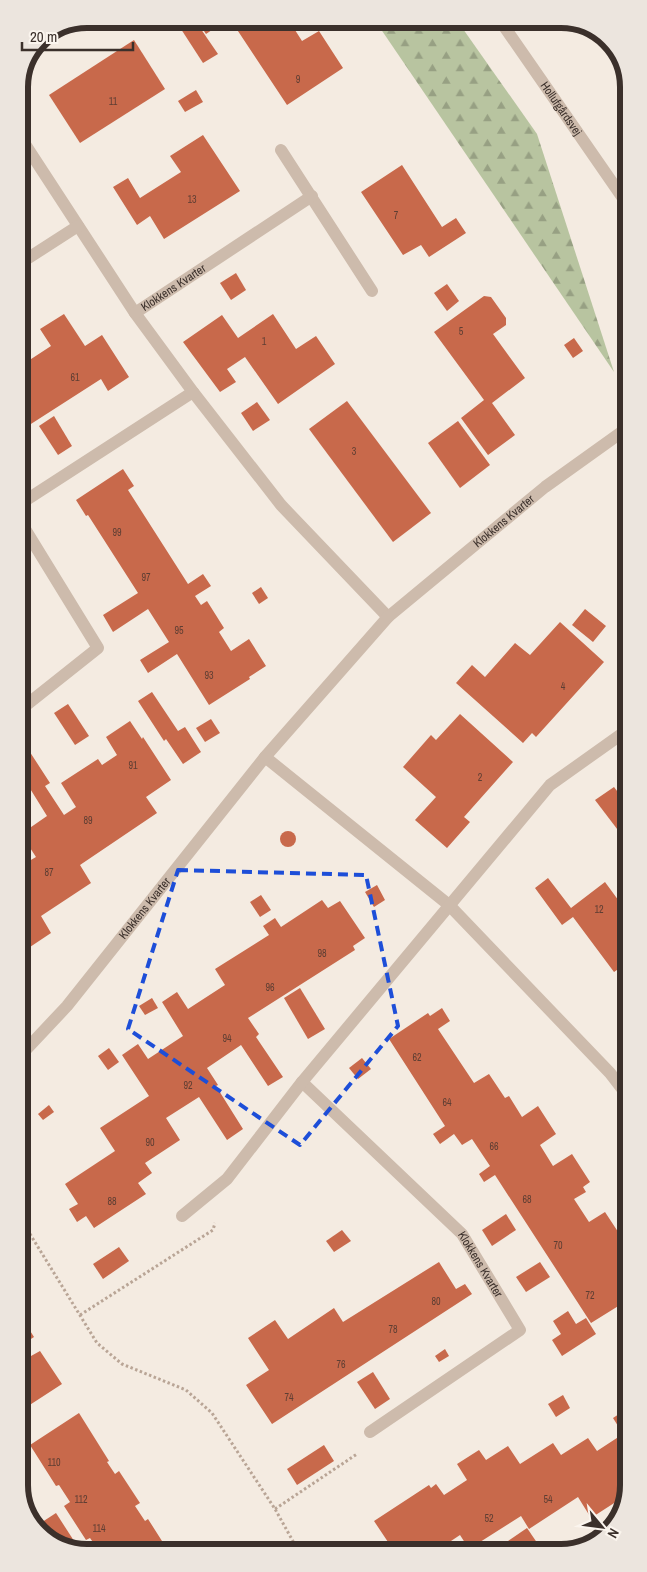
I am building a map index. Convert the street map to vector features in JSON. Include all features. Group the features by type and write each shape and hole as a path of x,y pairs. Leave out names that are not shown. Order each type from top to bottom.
{"street":[{"name":"Hollufgårdsvej","path":"505,28 620,195"},
{"name":"Klokkens Kvarter","path":"28,149 135,313 193,392 281,505 388,617"},
{"path":"281,150 372,290"},
{"name":"Klokkens Kvarter","path":"135,313 312,196"},
{"path":"28,258 78,226"},
{"path":"28,499 193,392"},
{"name":"Klokkens Kvarter","path":"28,1048 67,1006 264,758 388,617 545,486 620,433"},
{"path":"28,534 98,648 28,702"},
{"path":"182,1216 226,1179 302,1082 550,786 620,735"},
{"path":"264,758 449,905 610,1073 620,1086"},
{"name":"Klokkens Kvarter","path":"302,1082 462,1234 520,1330 370,1432"}],"path":[{"path":"80,1315 213,1230 215,1221"},
{"path":"28,1231 97,1343 122,1364 186,1390 212,1414 275,1509 295,1544"},
{"path":"275,1509 356,1456 370,1432"}],"highlighted area":[{"path":"178,870 366,875 398,1026 300,1145 128,1029"}],"green space":[{"path":"380,28 462,28 537,134 614,372"}],"building":[{"path":"180,28 200,28 218,54 203,63"},
{"path":"202,28 215,28 206,34"},
{"path":"236,28 294,28 302,41 319,31 343,68 287,105"},
{"path":"134,40 165,89 80,143 49,95"},
{"path":"196,90 203,102 185,112 178,101"},
{"path":"203,135 240,191 164,239 150,216 137,225 113,187 128,178 140,198 181,172 170,156"},
{"path":"402,165 442,227 456,218 466,233 429,257 421,245 403,255 361,192"},
{"path":"236,273 246,290 231,300 220,283"},
{"path":"447,284 459,301 447,311 434,293"},
{"path":"484,296 491,297 506,318 506,325 493,334 525,378 492,403 515,435 488,455 461,418 484,400 434,332"},
{"path":"64,314 85,346 102,335 129,377 108,391 101,379 28,426 28,361 51,346 40,329"},
{"path":"273,314 296,349 316,336 335,364 278,404 245,357 227,369 236,382 220,392 183,342 222,315 238,338"},
{"path":"574,338 583,351 573,358 564,345"},
{"path":"347,401 431,513 393,542 309,429"},
{"path":"257,402 270,420 253,431 241,413"},
{"path":"54,416 72,446 58,455 39,426"},
{"path":"458,421 490,465 460,488 428,443"},
{"path":"123,469 134,486 128,490 188,584 203,574 211,586 195,596 201,605 207,601 224,628 219,632 231,651 249,639 266,666 249,677 250,679 209,705 177,654 148,673 140,660 169,642 148,609 113,632 103,615 138,593 88,515 86,516 76,500"},
{"path":"261,587 268,598 259,604 252,593"},
{"path":"585,609 606,626 593,642 572,625"},
{"path":"560,622 604,662 536,737 532,733 523,743 456,683 472,665 485,677 515,643 530,655"},
{"path":"152,692 178,731 185,727 201,752 183,764 166,739 164,741 138,701"},
{"path":"68,704 89,736 75,745 54,713"},
{"path":"460,714 513,762 464,817 470,822 447,848 415,820 436,797 403,767 431,735 436,740"},
{"path":"211,719 220,733 205,742 196,728"},
{"path":"130,721 142,739 143,737 171,780 146,797 157,813 80,865 91,883 41,916 51,933 28,948 28,862 36,857 28,845 28,829 47,816 28,785 28,749 50,783 45,786 64,815 76,807 61,783 98,759 102,765 117,755 106,737"},
{"path":"614,787 620,795 620,833 595,800"},
{"path":"288,831 294,833 296,839 294,845 288,847 282,845 280,839 282,833"},
{"path":"548,878 571,908 605,882 620,902 620,968 614,972 573,917 562,925 535,888"},
{"path":"377,885 385,900 374,907 365,892"},
{"path":"261,895 271,910 260,917 250,902"},
{"path":"322,900 328,908 340,901 365,938 353,946 355,950 248,1018 259,1034 256,1037 283,1077 268,1086 241,1045 207,1068 243,1129 227,1140 199,1097 166,1118 180,1140 145,1163 152,1173 138,1183 146,1194 94,1228 86,1216 77,1222 69,1209 78,1204 65,1184 115,1151 100,1128 149,1096 122,1055 138,1044 148,1059 183,1036 162,1002 177,992 188,1009 225,985 215,969 269,935 263,926 275,918 281,927"},
{"path":"300,988 325,1029 308,1039 284,998"},
{"path":"152,998 158,1008 145,1015 139,1006"},
{"path":"442,1008 450,1021 438,1029 474,1083 489,1074 505,1098 509,1096 522,1117 538,1106 556,1134 540,1145 553,1166 572,1154 590,1182 583,1187 586,1192 574,1199 589,1222 605,1212 620,1235 620,1305 591,1323 495,1175 484,1182 479,1174 490,1166 472,1139 462,1145 454,1134 440,1144 433,1134 445,1126 389,1039 428,1013 430,1016"},
{"path":"109,1048 119,1062 108,1070 98,1056"},
{"path":"362,1058 371,1069 358,1079 349,1068"},
{"path":"49,1105 54,1112 43,1120 38,1114"},
{"path":"506,1214 516,1230 492,1246 482,1230"},
{"path":"342,1230 351,1241 334,1252 326,1241"},
{"path":"119,1247 129,1261 103,1279 93,1264"},
{"path":"439,1262 456,1289 465,1284 472,1294 272,1424 246,1385 269,1370 248,1338 275,1320 288,1339 334,1308 343,1322"},
{"path":"540,1262 550,1277 526,1292 516,1277"},
{"path":"568,1311 576,1324 586,1318 596,1334 562,1356 552,1340 561,1334 553,1321"},
{"path":"28,1328 34,1337 28,1341"},
{"path":"445,1349 449,1356 439,1362 435,1356"},
{"path":"40,1351 62,1384 28,1406 28,1352 31,1356"},
{"path":"373,1372 390,1399 375,1409 357,1382"},
{"path":"563,1395 570,1408 556,1417 548,1404"},
{"path":"79,1413 115,1474 119,1471 140,1503 135,1506 145,1521 148,1519 164,1544 94,1544 90,1538 86,1540 64,1506 70,1502 59,1485 56,1486 30,1445"},
{"path":"620,1413 620,1429 613,1418"},
{"path":"620,1436 620,1485 617,1501 591,1518 578,1497 529,1529 521,1516 477,1544 466,1544 460,1535 446,1544 389,1544 374,1521 429,1485 431,1488 436,1484 444,1495 467,1480 457,1464 479,1450 486,1460 508,1446 520,1464 553,1443 561,1455 588,1438 597,1451"},
{"path":"324,1445 334,1461 297,1485 287,1469"},
{"path":"56,1513 75,1543 57,1537 41,1523"},
{"path":"527,1528 538,1544 510,1544 508,1541"}]}
